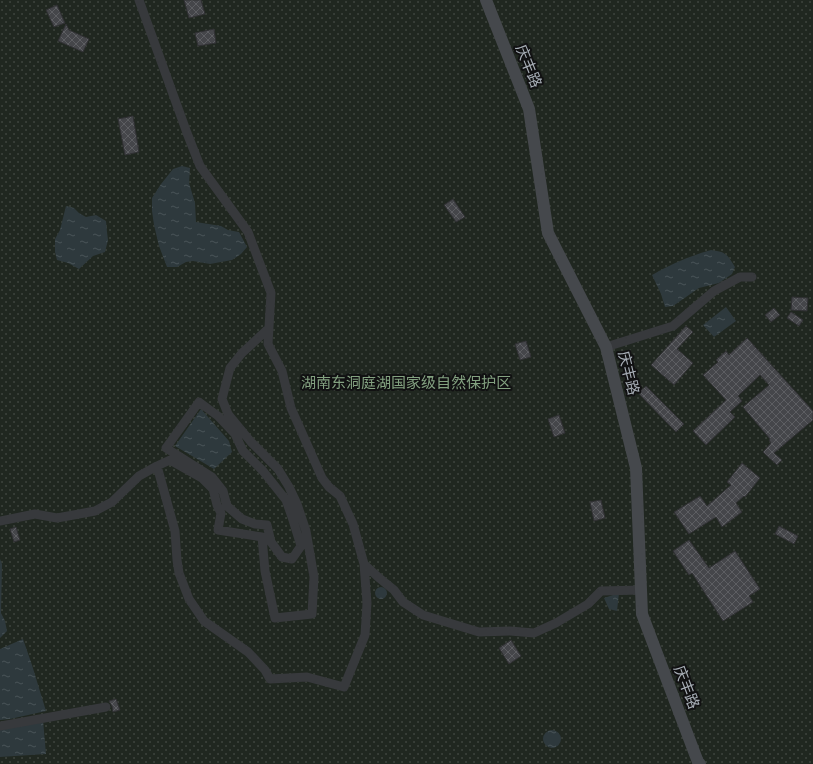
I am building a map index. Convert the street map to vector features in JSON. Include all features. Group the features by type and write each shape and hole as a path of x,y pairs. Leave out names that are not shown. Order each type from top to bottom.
{"street":[{"path":"138,0 200,166 248,232 271,293 268,344 282,371 290,408 322,478 340,496 353,524 364,564 366,635 344,687 307,677 270,679 265,670 248,652 204,621 188,598 179,573 175,531 157,466"},
{"name":"庆丰路","path":"486,0 529,109 548,233 606,347 636,468 642,614 700,764"},
{"path":"606,347 673,326 714,291 740,277 752,276"},
{"path":"0,521 35,514 57,518 95,511 112,502 140,476 170,460 202,478 213,488 217,505 221,513 218,530 262,537 264,571 275,618 312,614 314,577 306,531 297,504 289,486 278,469 251,442 228,414 222,399 230,368 269,328"},
{"path":"199,402 218,416 235,434 243,451 263,471 286,500 301,546 292,559 282,557 271,542 267,525 255,524 242,519 227,506 224,491 212,477 166,448 199,402"},
{"path":"364,564 394,590 403,602 423,615 479,632 510,631 534,633 556,623 588,604 601,591 641,590"},
{"path":"0,726 106,707"}],"green space":[{"name":"湖南东洞庭湖国家级自然保护区","path":"0,0 813,0 813,764 0,764"}],"water":[{"path":"182,166 190,168 189,183 195,203 196,222 221,226 228,230 239,232 247,247 241,254 232,260 210,264 193,261 186,262 177,267 167,267 159,246 154,225 152,198 173,169"},
{"path":"66,206 74,208 86,217 96,215 106,221 108,240 105,252 93,256 79,269 68,263 57,260 55,252 55,239 60,230"},
{"path":"711,250 726,254 728,256 735,267 732,274 719,283 699,288 673,306 665,307 652,275 666,267"},
{"path":"726,307 736,321 714,337 703,325"},
{"path":"201,409 229,441 232,452 214,469 175,446"},
{"path":"0,559 2,564 1,613 5,621 7,631 0,638"},
{"path":"383,587 386,588 386,598 379,599 376,598 375,591 376,588"},
{"path":"619,593 617,611 609,609 604,598"},
{"path":"23,639 46,711 0,720 0,649"},
{"path":"43,720 46,754 0,757 0,728"},
{"path":"548,730 556,730 561,735 559,746 556,748 548,748 543,743 543,735"}],"building":[{"path":"184,0 201,0 205,14 189,18"},
{"path":"57,5 65,23 54,27 46,10"},
{"path":"66,24 69,30 89,39 83,52 58,41"},
{"path":"214,29 216,43 198,46 195,33"},
{"path":"133,116 139,152 125,155 118,119"},
{"path":"453,199 465,217 456,222 444,205"},
{"path":"792,297 808,298 807,311 791,310"},
{"path":"774,308 780,315 771,322 765,315"},
{"path":"791,312 803,320 799,326 787,318"},
{"path":"686,326 693,332 677,349 693,363 674,385 651,365"},
{"path":"747,338 813,411 813,420 774,453 782,460 777,465 763,452 771,443 769,440 770,439 743,407 769,385 760,375 738,396 742,401 730,412 735,417 706,445 693,431 726,400 703,375 718,362 716,360 726,351 729,355"},
{"path":"526,341 531,357 520,360 515,344"},
{"path":"646,386 684,424 676,432 638,393"},
{"path":"559,415 565,433 554,437 548,419"},
{"path":"742,463 760,478 745,497 744,496 736,503 742,512 722,527 716,517 689,534 674,512 700,496 707,506 731,485 727,482"},
{"path":"601,500 605,518 594,521 590,502"},
{"path":"779,526 798,536 794,544 775,534"},
{"path":"16,527 20,540 14,542 10,529"},
{"path":"689,540 709,568 735,551 760,589 749,596 753,602 723,621 692,573 689,575 673,551"},
{"path":"511,640 521,656 509,664 499,648"},
{"path":"116,699 120,710 113,712 109,701"}]}
